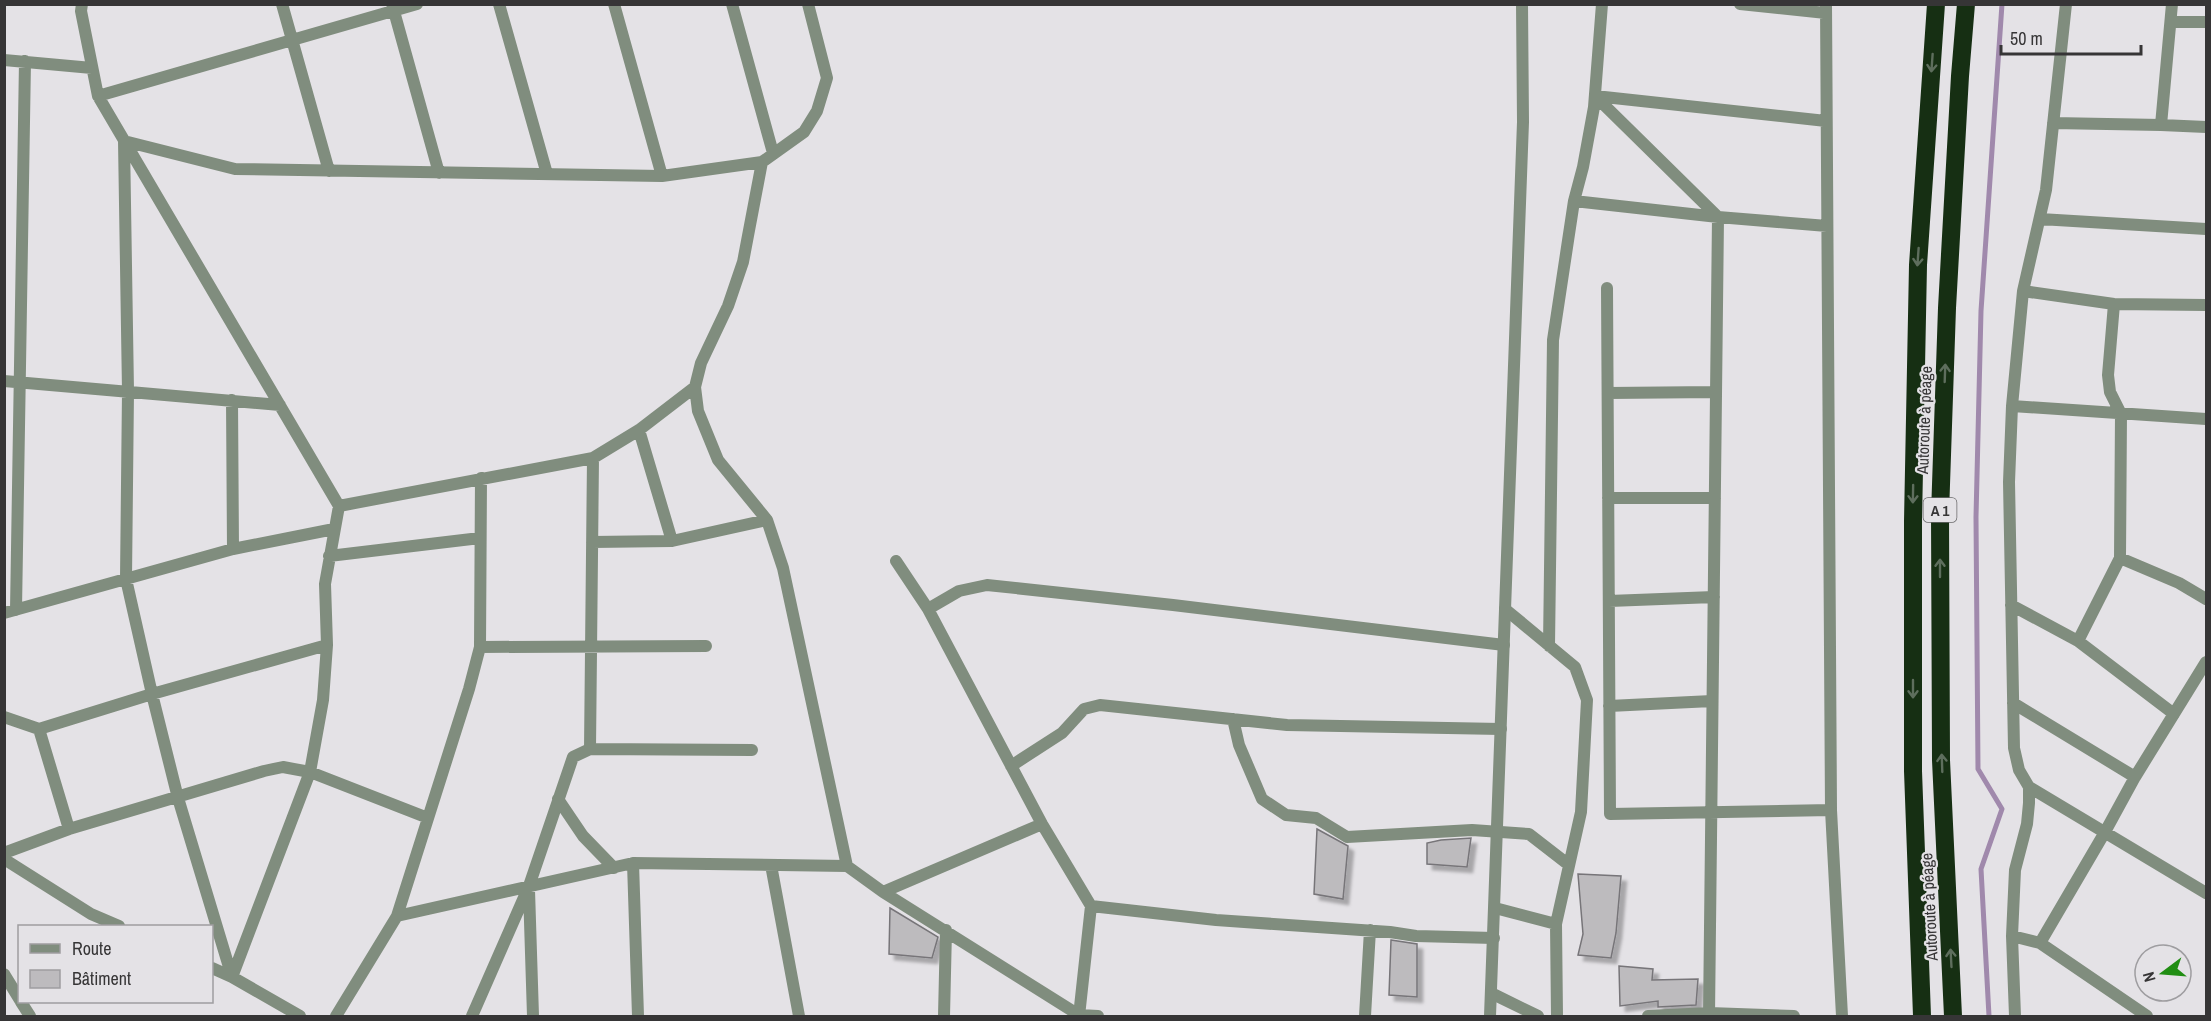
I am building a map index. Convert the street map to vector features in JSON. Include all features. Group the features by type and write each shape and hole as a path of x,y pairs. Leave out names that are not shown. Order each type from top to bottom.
{"highway":[{"name":"A 1","path":"1922,1017 1913,771 1913,521 1918,266 1936,4"},
{"name":"Autoroute à péage","path":"1953,1017 1941,759 1940,514 1948,296 1966,4"}],"street":[{"path":"82,4 81,11 98,96 339,506 325,584 327,645 323,700 310,772 232,977"},
{"path":"282,4 329,171"},
{"path":"98,96 292,40 392,8 417,4"},
{"path":"499,4 547,174"},
{"path":"614,4 662,176"},
{"path":"732,4 773,153"},
{"path":"124,141 235,170 662,176 762,162 804,132 817,111 827,78 807,4"},
{"path":"1490,1017 1523,122 1522,4"},
{"path":"1549,646 1553,340 1574,201 1583,167 1595,96 1602,4"},
{"path":"1740,4 1826,9 1831,810 1842,1017"},
{"path":"2066,4 2046,190 2023,291 2012,406 2009,482 2014,748 2019,770 2029,787 2206,893"},
{"path":"2161,125 2172,4"},
{"path":"392,8 439,172"},
{"path":"2171,22 2206,22"},
{"path":"4,60 92,68"},
{"path":"25,62 20,382 10,612 233,549 334,529"},
{"path":"1595,96 1826,121"},
{"path":"1595,96 1718,217 1709,1015"},
{"path":"2053,123 2206,127"},
{"path":"124,141 128,391 126,579 178,798 232,977"},
{"path":"762,162 743,262 728,306 701,363 695,387 698,411 718,460 768,520 783,568 847,866"},
{"path":"1574,201 1827,226"},
{"path":"2040,219 2206,229"},
{"path":"1607,288 1610,814 1831,810"},
{"path":"2023,291 2114,304 2206,305"},
{"path":"2078,641 2120,558 2121,414 2110,393 2108,375 2114,304"},
{"path":"4,381 280,405"},
{"path":"339,506 593,458 639,430 695,387"},
{"path":"1608,393 1716,392"},
{"path":"232,400 233,549"},
{"path":"2012,406 2206,419"},
{"path":"639,430 672,541"},
{"path":"590,749 593,458"},
{"path":"336,1017 397,916 469,689 480,647 481,478"},
{"path":"1608,498 1715,498"},
{"path":"592,542 672,541 768,520"},
{"path":"329,556 480,538"},
{"path":"2120,558 2178,583 2206,599"},
{"path":"896,561 928,609 1042,824 1091,906 1079,1016"},
{"path":"928,609 959,591 987,585 1184,606 1504,645"},
{"path":"1609,601 1714,597"},
{"path":"2011,605 2078,641 2174,714"},
{"path":"1506,609 1575,668 1587,700 1581,812 1557,924 1557,1017"},
{"path":"4,717 39,729 152,694 327,645"},
{"path":"480,647 706,646"},
{"path":"2040,943 2105,832 2134,777 2206,662"},
{"path":"1609,705 1712,701"},
{"path":"2013,703 2134,777"},
{"path":"1011,766 1062,733 1084,709 1101,705 1287,725 1501,729"},
{"path":"1233,719 1239,745 1262,800 1286,815 1316,818 1347,837 1472,830 1528,834 1569,865"},
{"path":"39,729 69,829"},
{"path":"472,1017 529,886 573,757 590,749 752,750"},
{"path":"4,853 69,829 283,767 310,772 428,818"},
{"path":"2015,1017 2012,936 2014,870 2027,824 2029,787"},
{"path":"558,799 583,837 614,868"},
{"path":"883,892 1042,824"},
{"path":"4,859 91,914 115,925"},
{"path":"397,916 633,863 847,866 883,892 1079,1016 1098,1017"},
{"path":"633,863 639,1017"},
{"path":"771,865 799,1017"},
{"path":"529,886 533,1017"},
{"path":"1091,906 1216,920 1370,930 1416,936 1494,938"},
{"path":"1495,908 1557,924"},
{"path":"944,1017 946,930"},
{"path":"1365,1017 1370,930"},
{"path":"2012,936 2040,943 2147,1017"},
{"path":"213,968 300,1017"},
{"path":"4,974 18,1000"},
{"path":"1491,993 1538,1017"},
{"path":"21,1006 30,1017"},
{"path":"1648,1017 1709,1015 1794,1017"}],"building":[{"path":"1317,829 1348,846 1343,899 1314,894"},
{"path":"1471,838 1467,867 1427,864 1427,843"},
{"path":"1578,874 1621,876 1616,933 1611,958 1578,955 1583,934"},
{"path":"890,908 938,937 932,958 889,954"},
{"path":"1391,940 1417,944 1417,997 1389,995"},
{"path":"1619,966 1653,969 1652,980 1698,979 1696,1005 1658,1007 1658,1001 1620,1006"}],"waterway":[{"path":"1989,1016 1981,869 2002,809 1978,769 1976,517 1981,311 2002,4"}]}
